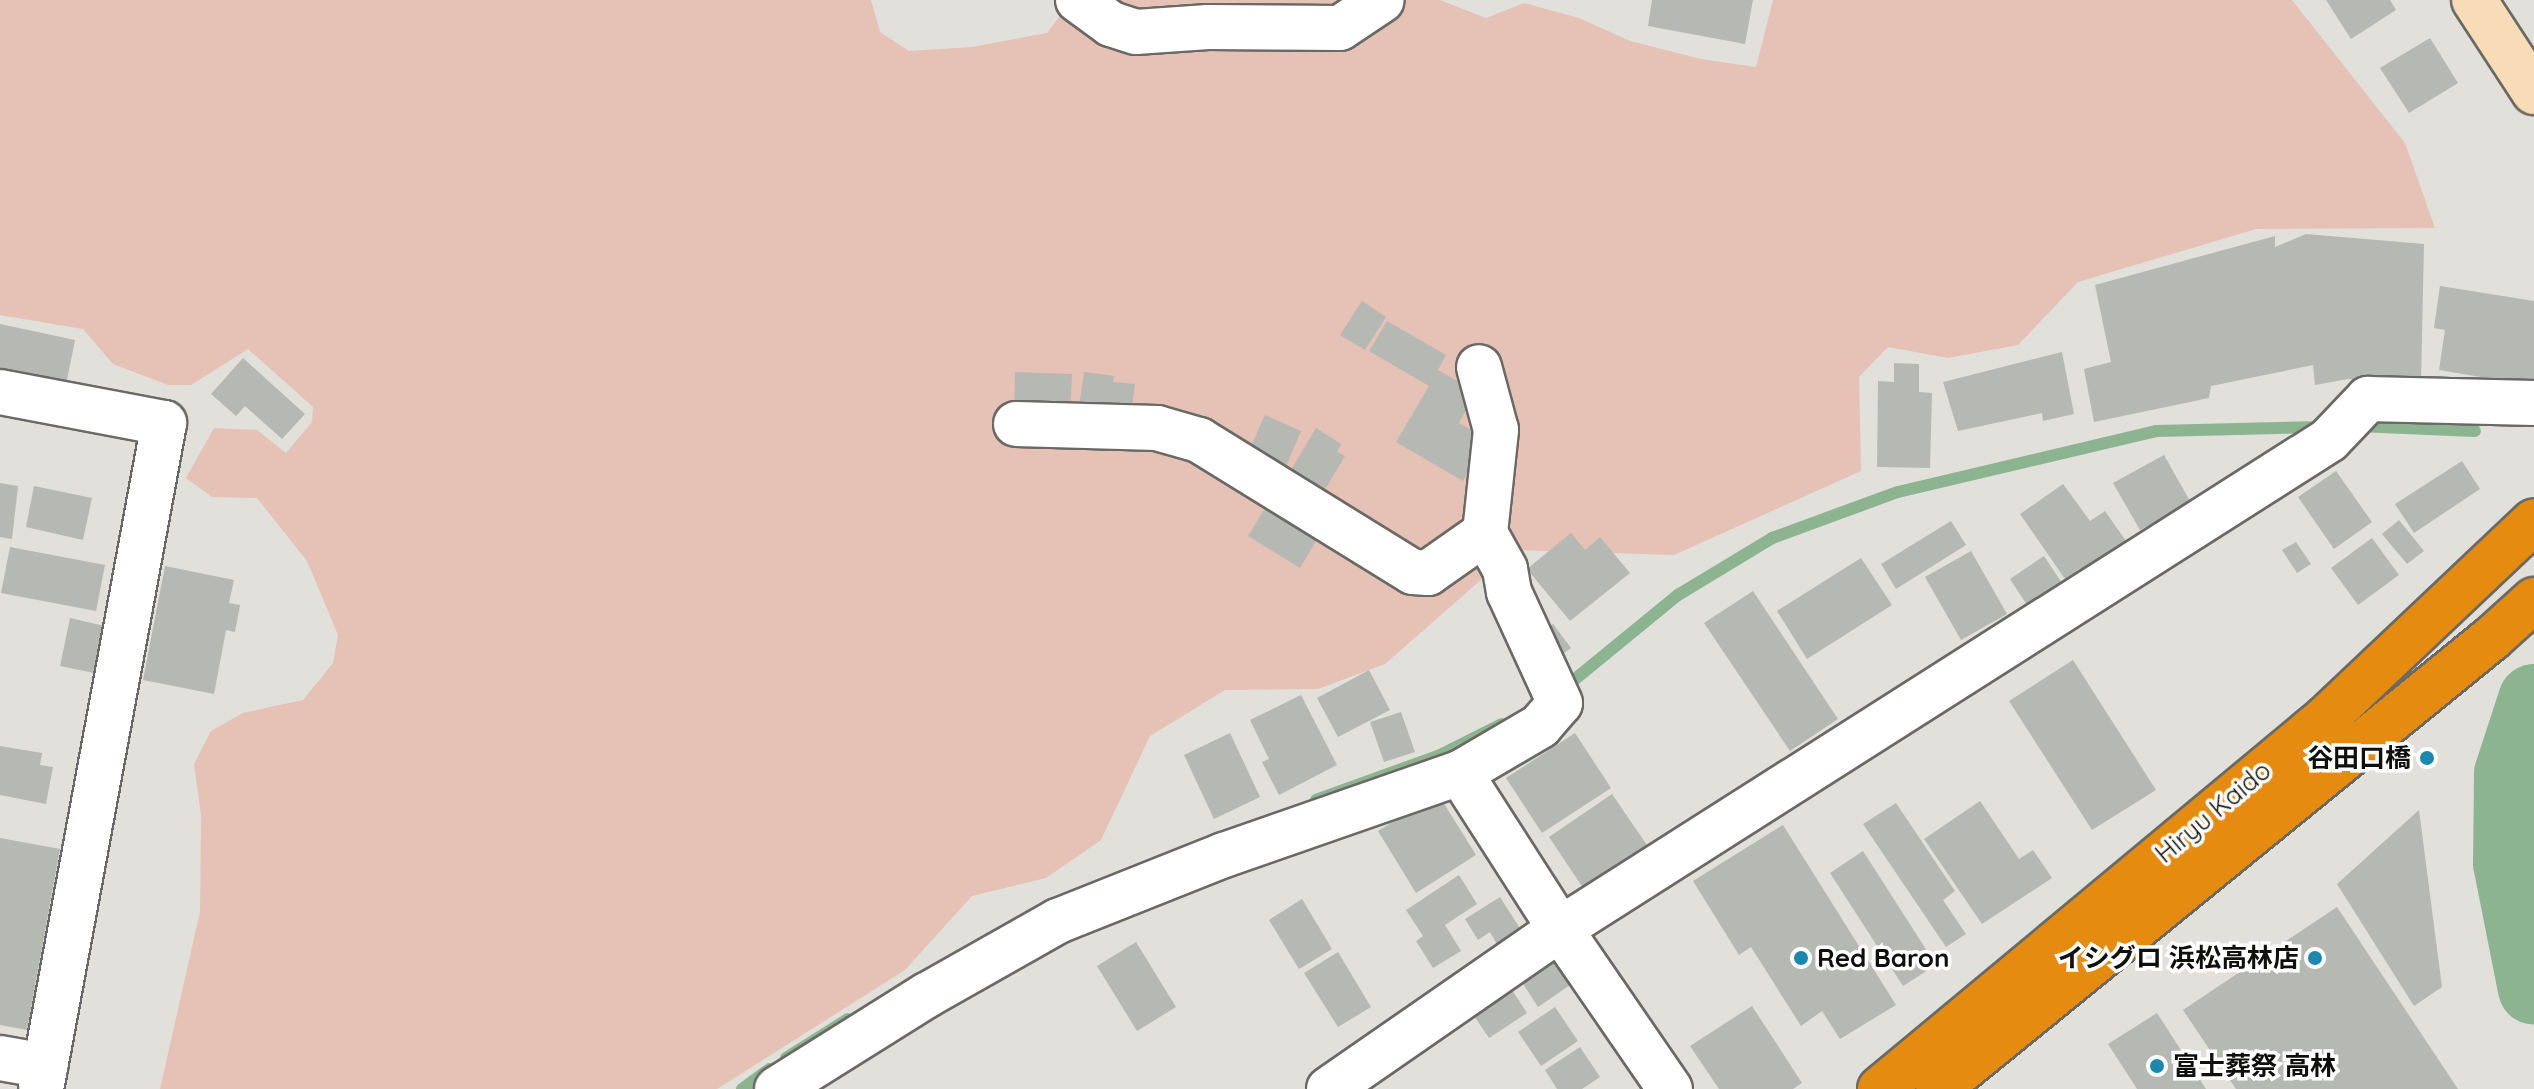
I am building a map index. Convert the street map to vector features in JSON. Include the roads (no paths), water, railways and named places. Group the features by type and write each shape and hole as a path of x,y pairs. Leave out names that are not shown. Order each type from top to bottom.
{"highway":[{"name":"Hiryu Kaido","path":"1880,1089 2326,718 2534,521"},
{"name":"Hiryu Kaido","path":"1938,1089 2492,638 2534,600"}],"street":[{"path":"1078,0 1111,24 1136,32 1208,27 1340,28 1382,0"},
{"path":"2474,0 2534,92"},
{"path":"786,1086 1058,921 1224,855 1460,773 1540,726 1553,691 1509,592 1505,569 1485,533 1496,430 1479,367"},
{"path":"0,392 164,423 43,1078 0,1058"},
{"path":"1329,1089 1560,929 2329,440 2368,399 2534,403"},
{"path":"1016,424 1157,428 1199,440 1413,572 1428,573 1485,533"},
{"path":"1460,773 1560,929 1670,1089"}],"waterway":[{"path":"2358,426 2475,431"},
{"path":"1563,689 1678,595 1772,538 1898,492 2156,431 2324,427"},
{"path":"2534,700 2510,774 2509,863 2534,989"},
{"path":"1316,800 1440,755 1502,724"},
{"path":"786,1058 848,1019"},
{"path":"742,1089 770,1069"}],"place":[{"name":"谷田口橋","path":"2427,758"},
{"name":"Red Baron","path":"1801,958"},
{"name":"イシグロ 浜松高林店","path":"2315,958"},
{"name":"富士葬祭 高林","path":"2157,1066"}]}
